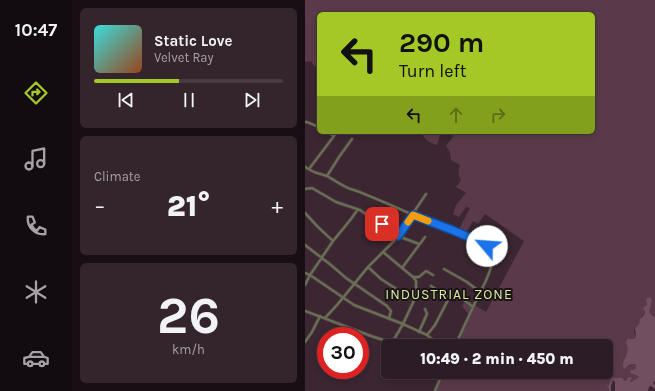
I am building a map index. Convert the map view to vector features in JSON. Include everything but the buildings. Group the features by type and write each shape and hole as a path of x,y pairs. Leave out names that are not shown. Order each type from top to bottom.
{"street":[{"path":"305,122 317,126"},
{"path":"309,169 334,136 331,134"},
{"path":"327,176 352,139"},
{"path":"305,167 327,176 347,188 381,200 413,215 471,238 490,249 493,256 484,285 458,339"},
{"path":"305,189 312,188 337,202 358,209 398,236 419,244"},
{"path":"325,318 368,267 398,236 426,194"},
{"path":"305,285 333,241 358,209"},
{"path":"305,213 333,241"},
{"path":"402,268 425,237"},
{"path":"305,245 346,278 387,306 391,311 389,318"},
{"path":"383,252 416,281 417,294 394,339"},
{"path":"368,267 381,279 398,290 402,295 399,300"},
{"path":"444,269 467,282 480,292"},
{"path":"413,277 419,277 426,270 433,274"},
{"path":"305,273 354,305 403,324 427,335 432,339"},
{"path":"431,286 449,298"},
{"path":"427,335 435,325 449,298 454,294 473,307"},
{"path":"419,332 427,314 425,309"},
{"path":"305,311 381,339"},
{"path":"305,342 320,316"},
{"path":"435,391 440,379"}],"shaded area":[{"path":"305,0 655,0 655,318 649,312 647,305 643,310 645,311 645,314 642,316 639,324 635,328 634,332 636,337 628,347 628,353 625,357 626,367 634,364 636,365 637,368 633,370 639,377 637,380 632,382 630,381 631,378 625,381 622,378 613,377 613,339 459,339 469,315 462,306 466,299 486,312 524,241 485,214 478,224 473,221 465,235 458,231 470,208 466,207 459,217 453,214 456,205 466,193 456,187 461,180 459,176 460,165 451,160 450,152 446,146 453,137 452,134 595,134 595,12 317,12 317,67 314,66 311,61 305,62"},
{"path":"422,134 440,134 437,145 427,141"},
{"path":"650,297 652,300 649,312 655,318 655,381 653,383 655,385 655,389 651,386 649,387 648,391 615,391 615,382 613,380 611,391 608,391 607,385 609,385 613,377 622,378 625,381 628,377 632,378 630,381 632,382 639,377 630,373 631,370 636,368 636,365 629,365 624,369 623,363 628,350 626,343 627,339 633,339 636,337 635,328 645,314 645,311 643,310 647,305 646,299"},
{"path":"440,379 611,379 608,391 435,391"}],"slow traffic":[{"path":"408,222 413,215 428,221"}],"district":[{"name":"INDUSTRIAL ZONE","path":"449,294"}],"route":[{"path":"382,224 398,236 413,215 463,234 487,246"}]}
